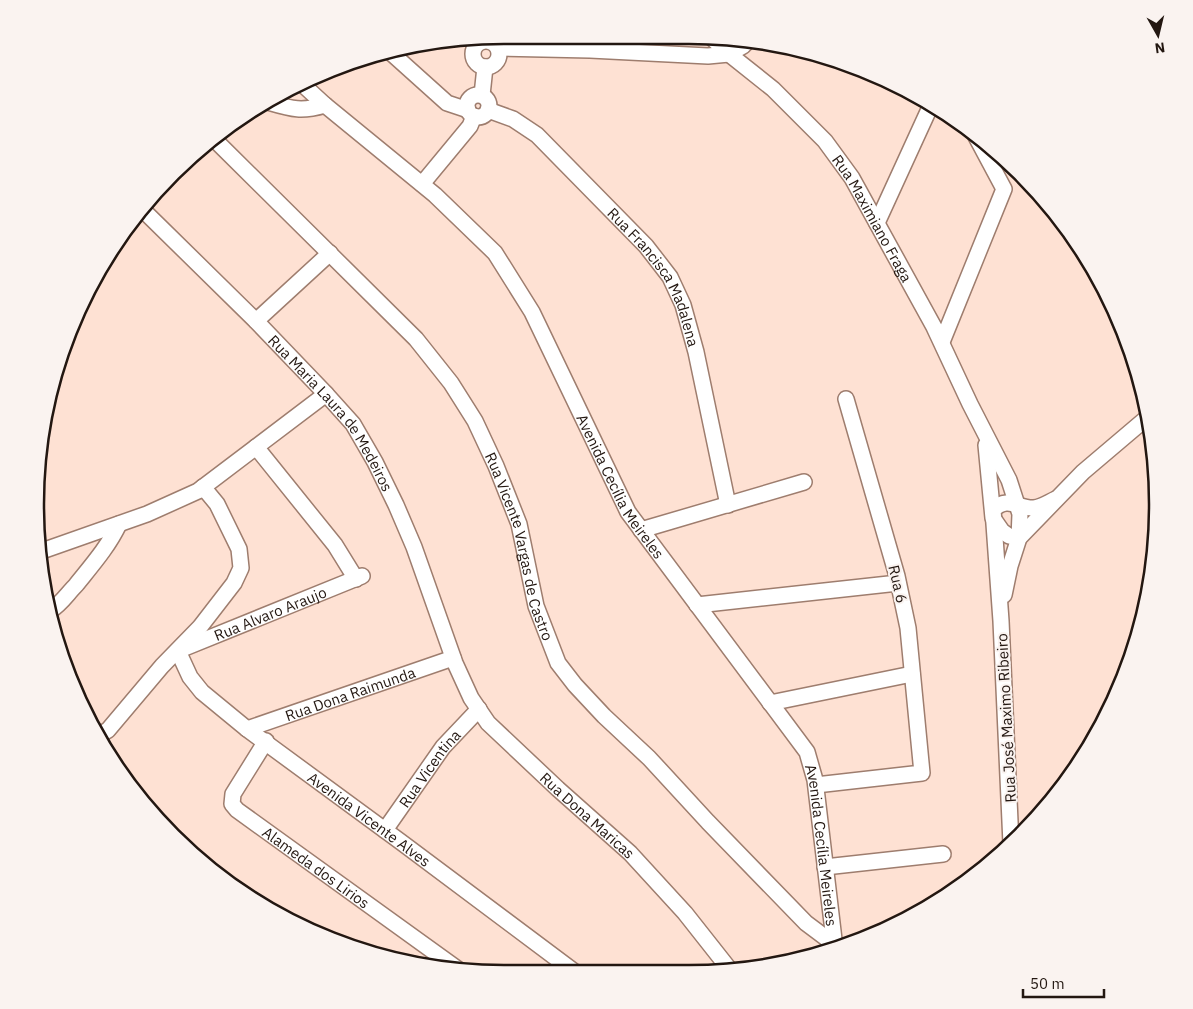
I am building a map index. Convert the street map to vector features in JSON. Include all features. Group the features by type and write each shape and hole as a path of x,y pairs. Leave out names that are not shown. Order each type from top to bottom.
{"street":[{"path":"470,45 476,62 485,67 494,65 499,58 498,48 495,44"},
{"path":"586,44 590,50"},
{"name":"Rua Maximiano Fraga","path":"719,45 773,89 825,141 852,178 942,342 1008,480 1017,504 1020,522 1019,538"},
{"path":"498,48 590,50 708,56 729,54 741,47"},
{"path":"396,57 447,103 471,113 482,116 488,110 488,101 478,94 470,98 467,106 471,113 470,126 422,184"},
{"path":"482,95 485,67"},
{"name":"Avenida Cecília Meireles","path":"307,88 422,184 495,253 532,312 628,512 807,752 816,785 834,942"},
{"path":"276,104 297,110 325,105"},
{"name":"Rua Francisca Madalena","path":"488,110 513,118 537,135 646,246 670,277 683,305 696,352 728,505"},
{"path":"877,223 928,111"},
{"name":"Rua Vicente Vargas de Castro","path":"219,143 416,339 451,383 475,421 496,466 519,524 536,606 558,663 575,685 604,716 649,758 806,923 830,943"},
{"path":"942,342 1004,189 984,151"},
{"name":"Rua Maria Laura de Medeiros","path":"148,214 256,321 353,424 375,462 414,547 453,658"},
{"path":"256,321 330,253"},
{"path":"46,549 148,514 198,491 326,394"},
{"name":"Rua 6","path":"816,785 922,773 908,628 898,583 846,399"},
{"name":"Rua José Maximo Ribeiro","path":"1001,621 1005,587 1019,538 1084,472 1141,423"},
{"name":"Rua Maximiano Fraga","path":"985,435 992,518"},
{"name":"Rua Alvaro Araujo","path":"178,651 359,578 335,545 256,447"},
{"path":"641,530 804,482"},
{"path":"104,733 108,730 162,666 200,627 234,583 241,568 239,550 217,504 203,487"},
{"name":"Rua José Maximo Ribeiro","path":"1011,833 1001,621 992,518 993,510 998,506 1008,503 1026,508 1034,508 1056,499"},
{"path":"992,518 1002,531 1009,536 1019,538"},
{"path":"55,606 64,599 110,543 119,524"},
{"path":"697,605 898,583"},
{"name":"Avenida Vicente Alves","path":"178,651 190,677 202,692 247,728 564,965"},
{"name":"Rua Dona Maricas","path":"453,658 471,698 488,722 544,776 630,853 685,913 725,963"},
{"name":"Rua Dona Raimunda","path":"247,728 453,658"},
{"path":"770,704 912,674"},
{"name":"Rua Vicentina","path":"385,830 443,747 479,709"},
{"name":"Alameda dos Lirios","path":"266,742 233,794 232,804 237,810 447,961"},
{"path":"825,867 943,854"}]}
